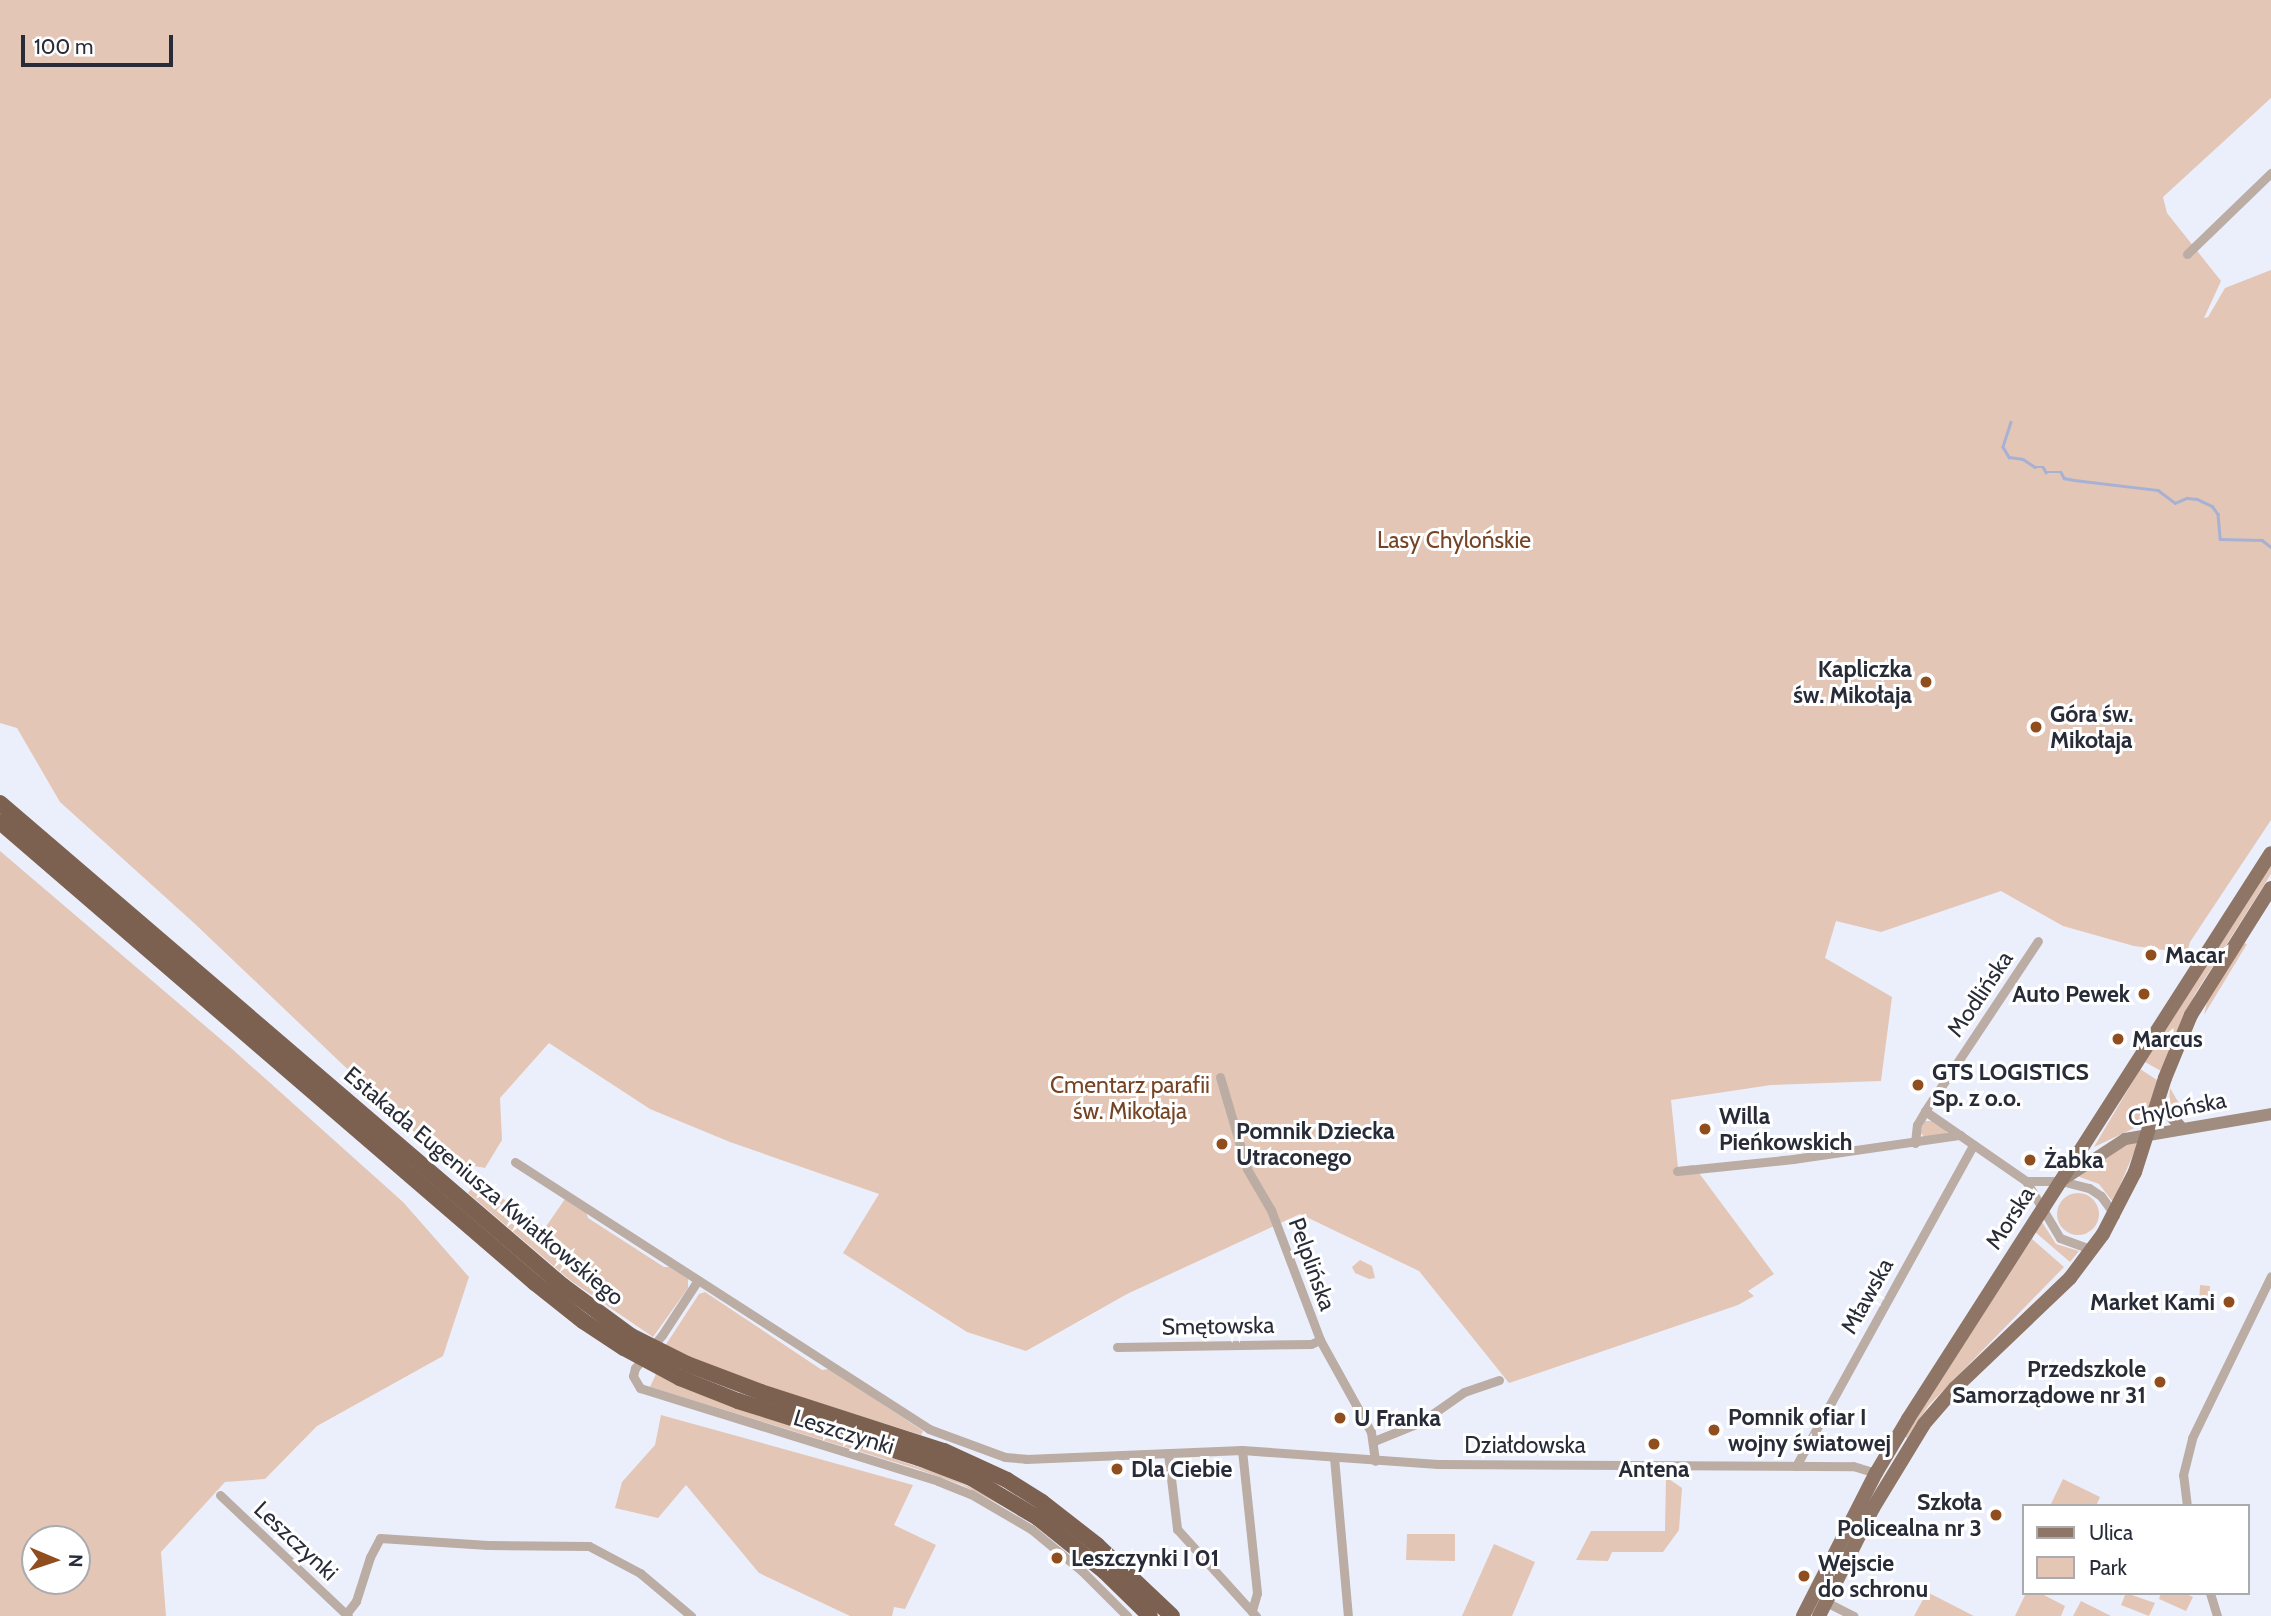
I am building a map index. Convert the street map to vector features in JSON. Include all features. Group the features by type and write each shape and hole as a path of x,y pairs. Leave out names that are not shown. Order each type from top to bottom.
{"highway":[{"name":"Estakada Eugeniusza Kwiatkowskiego","path":"0,803 43,849 563,1286 631,1336 728,1397 919,1458 971,1478 1038,1518 1104,1571 1150,1616"},
{"name":"Estakada Eugeniusza Kwiatkowskiego","path":"0,822 43,849"},
{"name":"Estakada Eugeniusza Kwiatkowskiego","path":"683,1371 761,1392 944,1451 1007,1479 1097,1545 1172,1616"}],"main road":[{"name":"Morska","path":"1803,1616 1877,1473 2271,853"},
{"path":"1819,1616 1873,1508 1935,1409 2070,1278 2093,1250 2115,1214 2135,1172 2158,1101 2191,1015 2271,888"}],"street":[{"path":"2187,254 2271,173"},
{"name":"Modlińska","path":"1915,1143 1917,1125 1925,1111 2038,941"},
{"name":"Pelplińska","path":"1220,1077 1247,1168 1272,1210 1320,1340 1374,1441 1375,1461"},
{"path":"2158,1101 2181,1127"},
{"path":"1925,1111 2026,1181 2060,1238 2093,1250"},
{"name":"Chylońska","path":"2061,1181 2125,1139 2181,1127 2271,1114"},
{"path":"1676,1171 1915,1143 1960,1135"},
{"name":"Mławska","path":"1796,1466 1973,1145"},
{"name":"Leszczynki","path":"515,1162 929,1429 1005,1457"},
{"path":"2026,1181 2061,1181 2096,1192 2115,1214"},
{"path":"2187,1504 2183,1475 2192,1438 2271,1276"},
{"name":"Leszczynki","path":"698,1280 635,1368 633,1376 640,1388 938,1480 971,1494 1031,1529 1082,1571 1127,1616"},
{"name":"Smętowska","path":"1117,1347 1311,1344 1320,1340"},
{"path":"1374,1441 1421,1422 1464,1392 1499,1380"},
{"path":"1242,1450 1257,1593 1254,1614"},
{"name":"Działdowska","path":"1005,1457 1026,1459 1242,1450 1437,1464 1861,1466 1877,1473"},
{"path":"1168,1453 1177,1529 1254,1614"},
{"path":"1334,1457 1348,1616"},
{"name":"Leszczynki","path":"220,1495 347,1615 356,1601 380,1538 488,1545 589,1546 640,1573 691,1616"},
{"path":"2211,1595 2217,1616"},
{"path":"1826,1602 1853,1616"}],"green space":[{"name":"Lasy Chylońskie","path":"0,0 2271,0 2271,98 2163,197 2167,213 2221,281 2204,318 2208,317 2225,288 2271,270 2271,820 2190,942 2187,953 2134,946 2063,926 2001,891 1881,932 1836,921 1825,958 1892,997 1881,1081 1771,1085 1671,1100 1678,1167 1693,1165 1774,1274 1748,1291 1754,1296 1738,1305 1509,1383 1419,1271 1300,1214 1127,1294 1026,1351 967,1332 843,1253 879,1194 730,1142 650,1109 549,1043 500,1098 502,1140 485,1168 443,1160 194,923 60,802 17,728 0,723"},
{"path":"0,851 231,1048 403,1202 469,1277 443,1356 317,1426 265,1479 225,1482 161,1552 166,1616 0,1616"},
{"path":"2271,866 2271,874 2195,994 2161,1071 2145,1062"},
{"path":"2243,943 2247,944 2204,1015 2208,998"},
{"path":"2140,1069 2157,1080 2143,1124 2094,1147"},
{"path":"2170,1088 2187,1117 2178,1114 2169,1105"},
{"path":"1925,1121 1934,1121 1945,1128 1947,1133 1925,1138 1920,1132"},
{"path":"2140,1138 2113,1202 2099,1184 2077,1176 2108,1154"},
{"path":"478,1181 545,1228 565,1199 586,1212 588,1218 664,1267 670,1267 688,1279 688,1288 653,1337 571,1281 468,1193"},
{"path":"2078,1193 2093,1199 2099,1214 2093,1229 2078,1235 2063,1229 2057,1214 2063,1199"},
{"path":"2042,1222 2056,1244 2079,1251 2070,1262 2035,1232"},
{"path":"2032,1239 2064,1267 1929,1405 1907,1438 1904,1436"},
{"path":"1360,1260 1372,1266 1375,1278 1369,1279 1355,1273 1352,1267"},
{"path":"2200,1285 2210,1286 2209,1305 2199,1305"},
{"path":"705,1292 822,1370 829,1369 923,1431 921,1435 725,1373 665,1346 699,1294"},
{"path":"656,1374 684,1388 942,1475 972,1488 1014,1512 962,1485 917,1469 650,1387"},
{"path":"661,1415 913,1485 894,1525 936,1545 905,1609 894,1607 892,1616 850,1616 759,1573 686,1485 658,1518 615,1508 622,1482 655,1445"},
{"path":"1666,1477 1682,1488 1679,1530 1663,1552 1612,1552 1608,1561 1576,1560 1591,1531 1665,1531"},
{"path":"2063,1479 2100,1497 2097,1504 2051,1504"},
{"path":"1407,1534 1455,1534 1455,1561 1406,1560"},
{"path":"1494,1544 1535,1562 1512,1616 1462,1616"},
{"path":"1927,1592 1974,1616 1914,1616"},
{"path":"2025,1595 2044,1595 2065,1606 2061,1616 2015,1616"},
{"path":"2125,1595 2155,1603 2149,1616 2121,1605"},
{"path":"2160,1595 2193,1597 2186,1611 2159,1599"},
{"path":"2081,1601 2111,1616 2073,1616"}],"waterway":[{"path":"2011,422 2003,447 2009,457 2023,459 2035,467 2043,467 2046,472 2061,472 2064,478 2158,490 2175,503 2187,498 2197,499 2212,506 2218,514 2220,539 2262,540 2271,547"}],"place":[{"name":"Kapliczka św. Mikołaja","path":"1926,682"},
{"name":"Góra św. Mikołaja","path":"2036,727"},
{"name":"Macar","path":"2151,955"},
{"name":"Auto Pewek","path":"2144,994"},
{"name":"Marcus","path":"2118,1039"},
{"name":"GTS LOGISTICS Sp. z o.o.","path":"1918,1085"},
{"name":"Willa Pieńkowskich","path":"1705,1129"},
{"name":"Pomnik Dziecka Utraconego","path":"1222,1144"},
{"name":"Żabka","path":"2030,1160"},
{"name":"Market Kami","path":"2229,1302"},
{"name":"Przedszkole Samorządowe nr 31","path":"2160,1382"},
{"name":"U Franka","path":"1340,1418"},
{"name":"Pomnik ofiar I wojny światowej","path":"1714,1430"},
{"name":"Antena","path":"1654,1444"},
{"name":"Dla Ciebie","path":"1117,1469"},
{"name":"Szkoła Policealna nr 3","path":"1996,1515"},
{"name":"Leszczynki I 01","path":"1057,1558"},
{"name":"Wejscie do schronu","path":"1804,1576"}],"park label":[{"name":"Cmentarz parafii św. Mikołaja","path":"1130,1098"}]}
